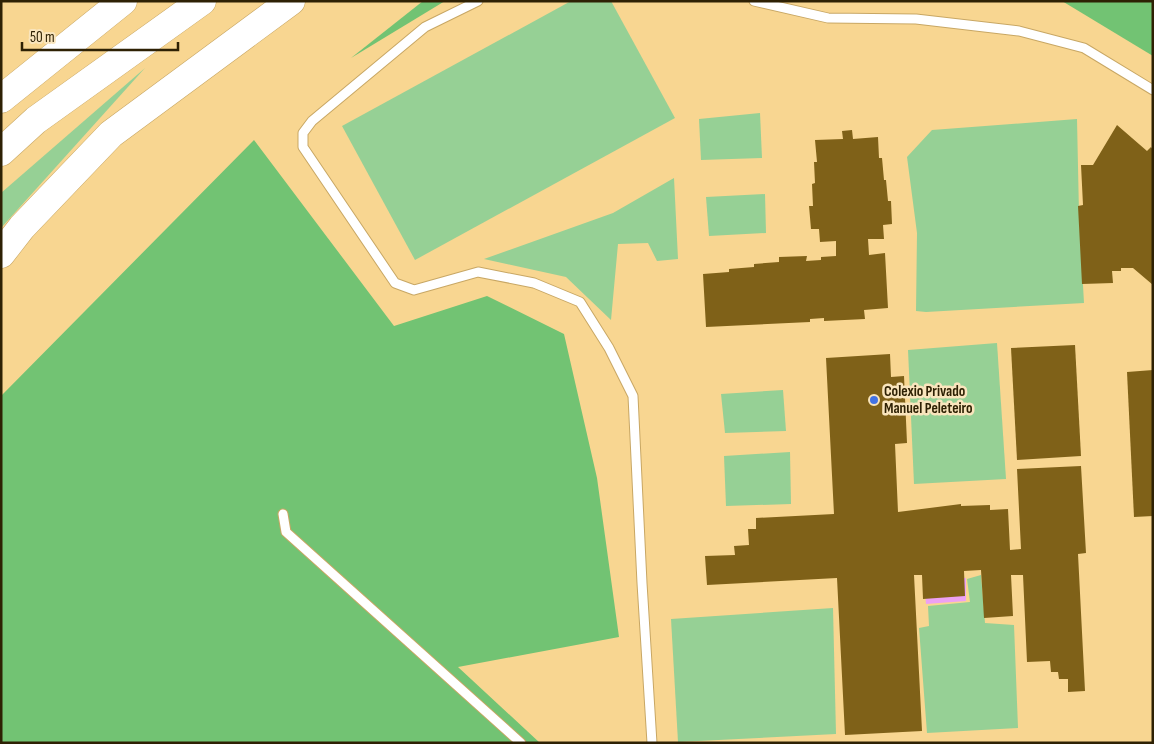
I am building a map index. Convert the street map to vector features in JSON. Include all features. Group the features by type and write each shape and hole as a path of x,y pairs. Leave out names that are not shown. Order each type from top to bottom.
{"highway":[{"path":"1,99 123,1"},
{"path":"1,152 36,120 202,1"},
{"path":"1,254 22,227 111,134 291,1"}],"lane":[{"path":"478,1 425,27 392,54 312,122 303,133 303,147 395,283 414,290 478,272 534,283 580,302 609,348 633,396 652,743"},
{"path":"754,1 828,18 916,19 1018,31 1084,48 1153,90"},
{"path":"283,514 286,532 521,743"}],"green space":[{"path":"423,1 445,1 351,58"},
{"path":"571,1 611,1 675,118 415,260 342,126"},
{"path":"1062,1 1153,1 1153,56"},
{"path":"145,68 1,228 1,193"},
{"path":"760,113 762,158 701,160 699,119"},
{"path":"1077,119 1079,214 1084,303 916,311 917,233 907,157 932,130"},
{"path":"254,140 394,326 487,296 564,334 597,478 619,637 458,667 540,743 1,743 1,396"},
{"path":"674,178 678,259 657,261 648,243 618,244 611,320 566,277 484,259 613,213"},
{"path":"765,194 766,233 709,236 706,197"},
{"path":"997,343 1006,479 914,484 908,350"},
{"path":"783,390 786,431 725,433 721,394"},
{"path":"790,452 791,504 726,506 724,456"},
{"path":"981,575 985,623 1014,625 1018,728 927,733 919,628 929,626 928,606 970,602 967,579"},
{"path":"833,608 836,734 678,742 671,619"}],"shaded area":[{"path":"966,578 966,601 926,604 924,579"}],"building":[{"path":"1117,125 1147,151 1151,147 1153,150 1153,285 1133,268 1121,268 1121,271 1112,271 1113,283 1082,284 1078,206 1083,205 1081,165 1093,165"},
{"path":"852,130 853,139 878,137 879,158 882,158 888,201 891,201 892,224 883,225 884,239 868,239 869,255 885,253 888,308 864,310 865,319 824,321 824,318 810,319 810,322 706,327 703,274 729,272 729,269 754,267 754,264 779,262 779,257 807,256 806,261 836,256 836,241 820,242 819,229 811,229 809,206 813,206 814,162 817,162 815,140 843,139 842,131"},
{"path":"1075,345 1081,456 1017,460 1011,348"},
{"path":"890,354 891,377 904,376 907,443 895,444 898,512 961,504 961,506 990,505 990,510 1008,509 1010,550 1021,549 1017,469 1081,466 1086,553 1078,554 1085,691 1068,692 1068,679 1059,679 1058,672 1051,672 1050,661 1027,662 1023,575 1011,575 1013,616 984,618 981,570 964,571 965,596 923,599 922,575 914,575 922,731 845,735 837,578 707,585 705,556 735,555 734,546 749,545 748,529 756,529 756,518 834,514 826,358"},
{"path":"1153,370 1153,516 1134,517 1127,372"}],"place":[{"name":"Colexio Privado Manuel Peleteiro","path":"874,400"}]}
